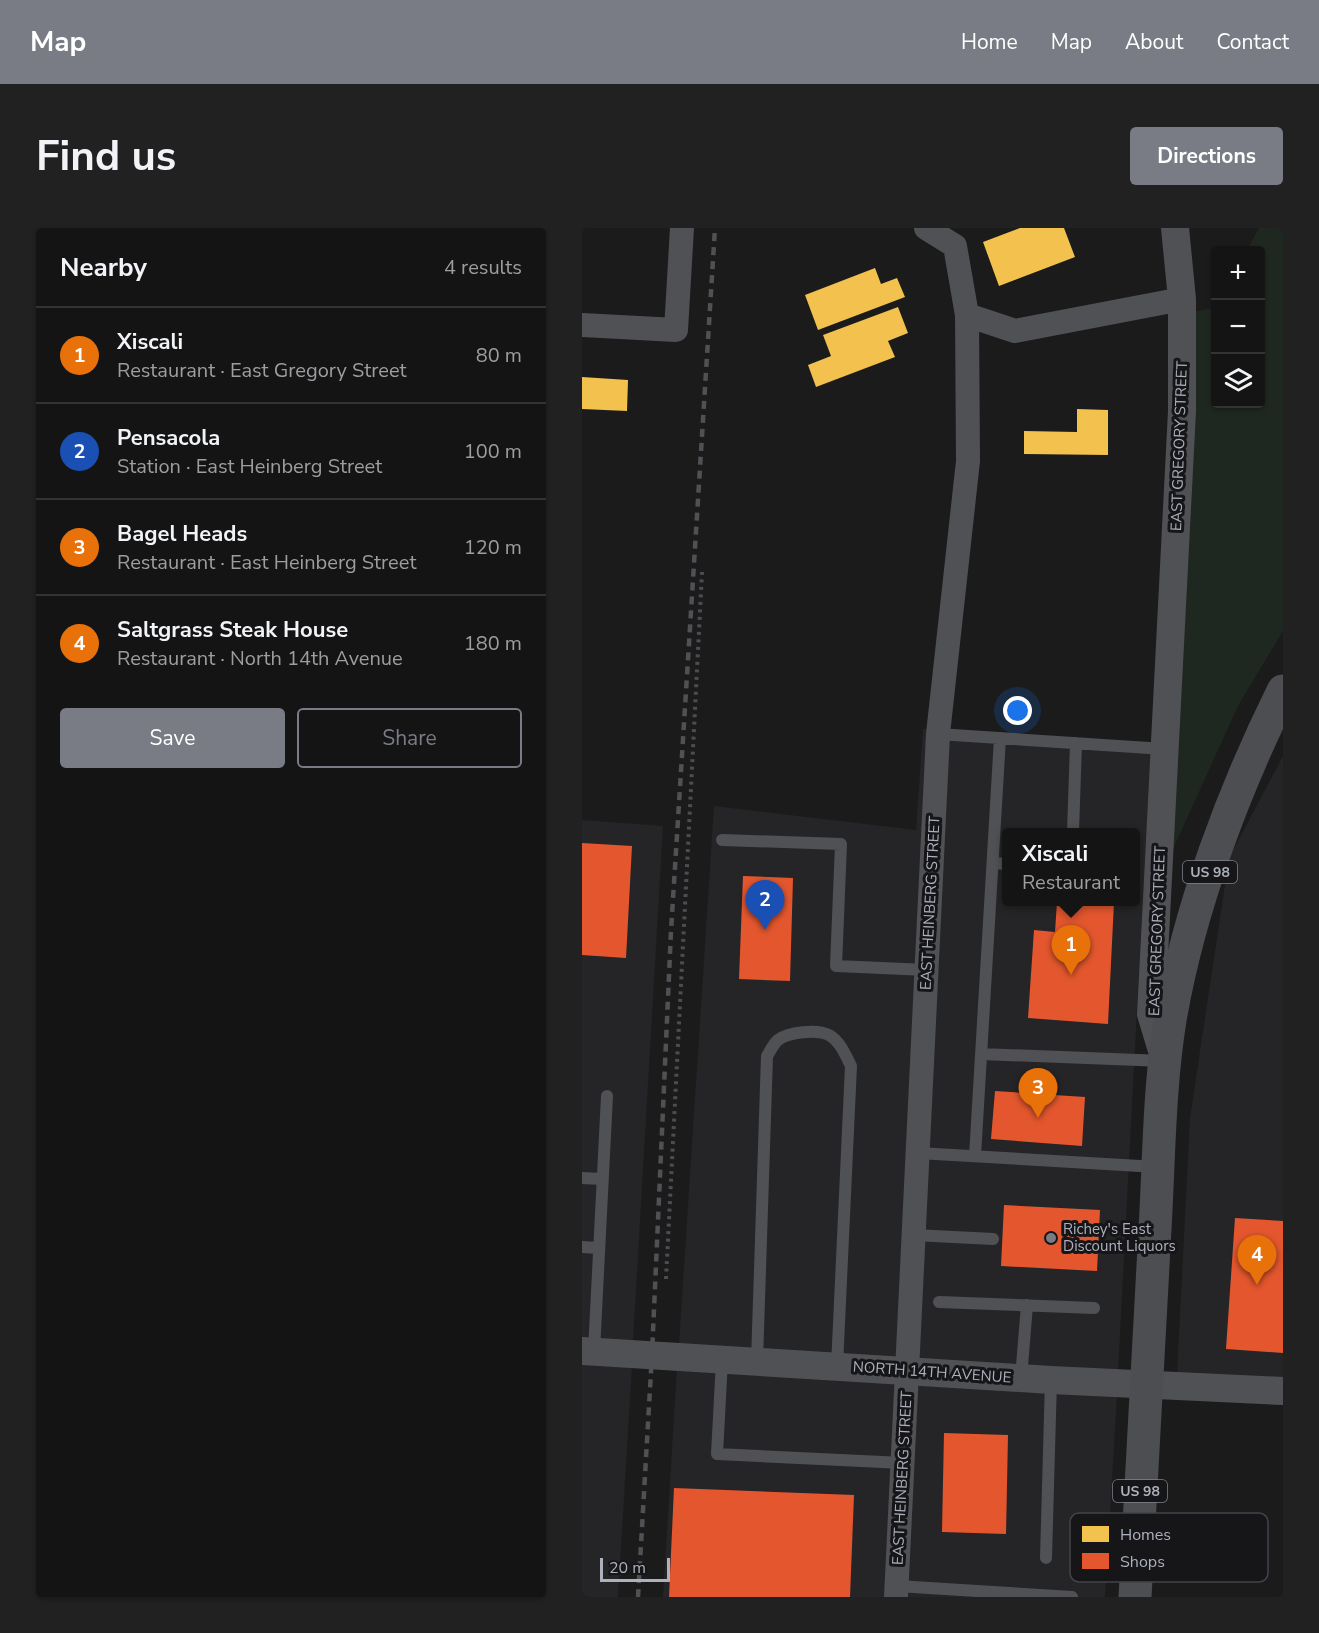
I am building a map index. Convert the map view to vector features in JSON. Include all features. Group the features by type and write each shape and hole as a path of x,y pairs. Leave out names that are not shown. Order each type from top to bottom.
{"highway":[{"name":"US 98","path":"1165,1061 1174,1000 1203,895 1234,801 1283,691"},
{"name":"EAST GREGORY STREET","path":"1139,1513 1165,1061"},
{"name":"EAST GREGORY STREET","path":"1135,1597 1136,1582"}],"street":[{"path":"582,325 676,330 682,228"},
{"name":"EAST HEINBERG STREET","path":"897,1592 938,734 968,461 967,315 955,246 926,228"},
{"name":"EAST GREGORY STREET","path":"1165,1061 1151,1014 1182,411 1182,299 1175,228"},
{"path":"967,315 1015,331 1182,299"},
{"name":"NORTH 14TH AVENUE","path":"588,1351 1051,1380 1283,1391"}],"lane":[{"path":"938,734 1164,749"},
{"path":"975,1156 1000,738"},
{"path":"1073,828 1076,743"},
{"path":"722,840 842,844 836,966 927,970"},
{"path":"993,863 1002,864"},
{"path":"757,1361 767,1056 778,1040 796,1034 816,1032 829,1035 842,1049 850,1066 837,1366"},
{"path":"981,1054 1165,1061"},
{"path":"588,1351 599,1248 607,1096"},
{"path":"918,1153 1158,1167"},
{"path":"582,1178 602,1179"},
{"path":"914,1235 993,1239"},
{"path":"582,1247 599,1248"},
{"path":"939,1302 1094,1308"},
{"path":"1021,1378 1027,1305"},
{"path":"722,1359 717,1454 903,1463"},
{"path":"1046,1558 1051,1380"},
{"path":"897,1592 1072,1597"}],"path":[{"path":"666,1279 702,572"}],"shaded area":[{"path":"1259,228 1283,228 1283,631 1238,706 1173,849 1196,311 1211,309 1211,408 1265,408 1265,246 1249,246"},
{"path":"923,729 1151,743 1118,1371 679,1344 714,806 916,830"},
{"path":"1283,756 1283,1379 1177,1374 1190,1118 1229,858"},
{"path":"582,820 663,826 633,1341 582,1339"},
{"path":"582,1363 632,1365 618,1597 582,1597"},
{"path":"677,1368 1117,1395 1110,1513 1070,1513 1070,1582 1106,1582 1105,1597 663,1597"}],"building: Homes":[{"path":"1020,228 1064,228 1075,257 999,286 983,242"},
{"path":"875,268 881,284 897,278 905,297 818,330 805,295"},
{"path":"898,307 908,333 888,341 895,357 816,387 808,365 831,356 823,335"},
{"path":"582,377 628,380 627,411 582,409"},
{"path":"1077,409 1108,410 1108,455 1024,454 1024,431 1077,432"}],"building: Shops":[{"path":"582,843 632,846 626,958 582,955"},
{"path":"743,876 793,878 790,981 739,979"},
{"path":"1057,906 1114,906 1108,1024 1028,1018 1034,930 1055,932"},
{"path":"995,1091 1085,1097 1082,1146 991,1139"},
{"name":"Richey's East Discount Liquors","path":"1004,1205 1100,1210 1097,1271 1001,1266"},
{"path":"1235,1218 1283,1221 1283,1353 1226,1349"},
{"path":"944,1433 1008,1435 1006,1534 942,1532"},
{"path":"674,1488 854,1495 850,1597 669,1597"}],"railway":[{"path":"638,1597 652,1354 671,931 715,228"}],"place":[{"name":"Pensacola","path":"765,930"},
{"name":"Xiscali","path":"1071,975"},
{"name":"Bagel Heads","path":"1038,1118"},
{"name":"Richey's East Discount Liquors","path":"1051,1238"},
{"name":"Saltgrass Steak House","path":"1257,1285"}]}
